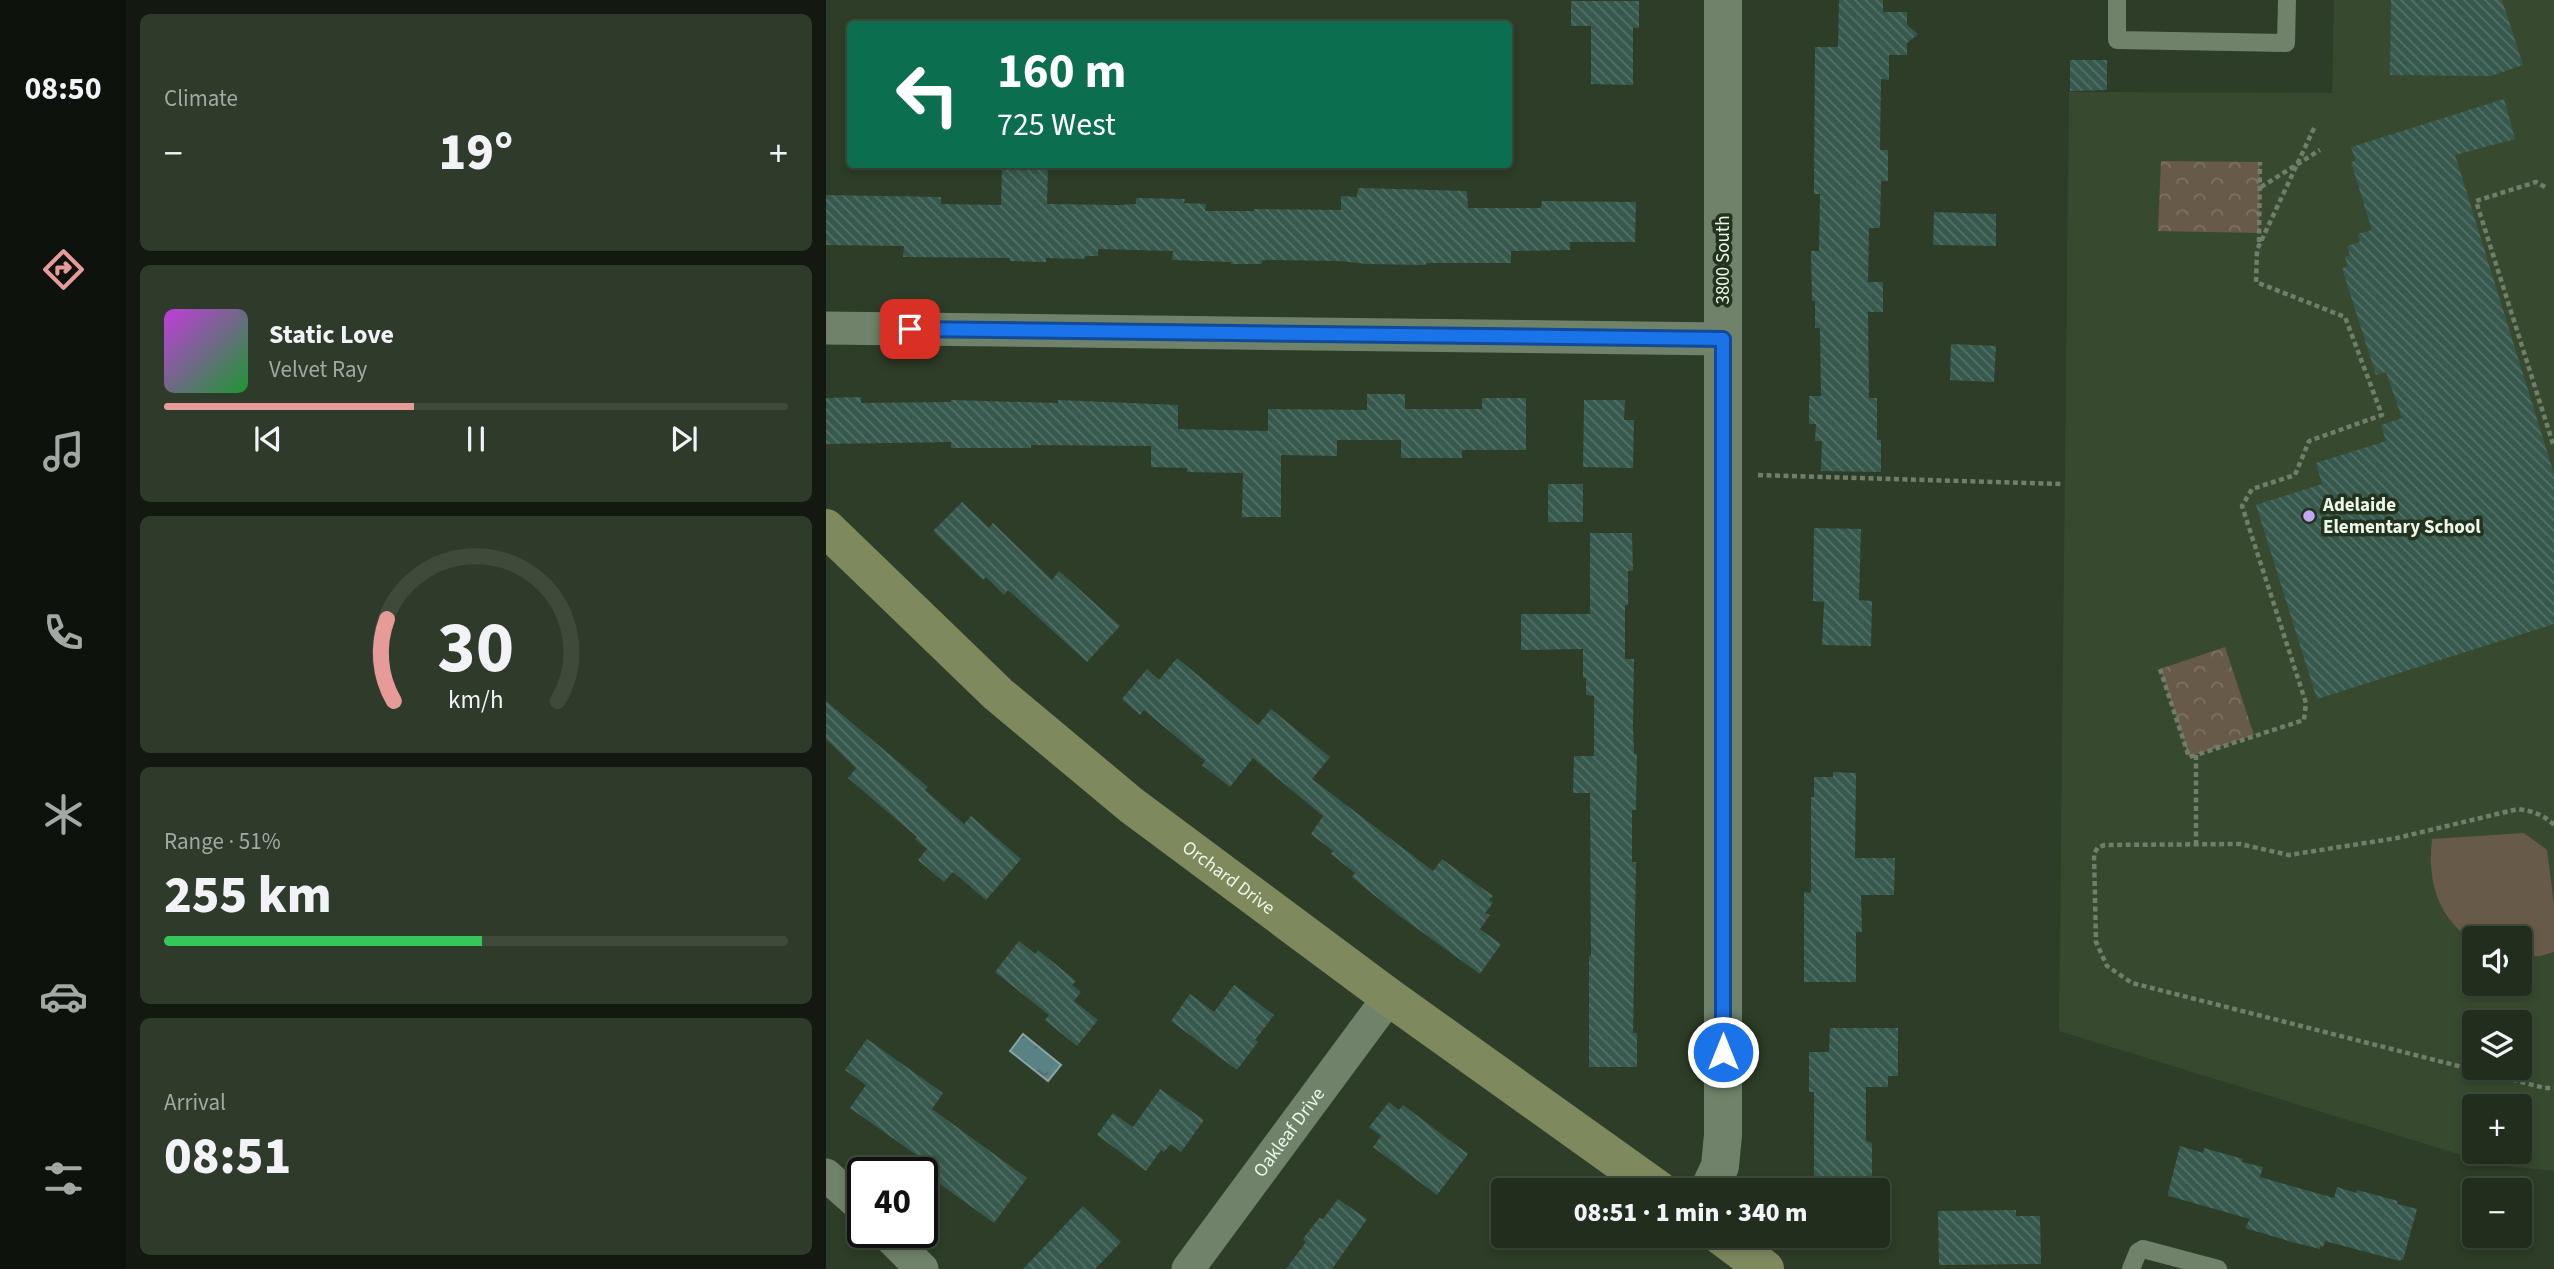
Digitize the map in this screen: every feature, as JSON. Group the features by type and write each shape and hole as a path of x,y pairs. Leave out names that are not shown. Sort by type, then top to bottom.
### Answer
{"main road":[{"name":"Orchard Drive","path":"826,528 943,642 1065,752 1188,849 1642,1178"}],"street":[{"name":"3800 South","path":"1714,1178 1720,1166 1723,1135 1723,0"},
{"path":"826,328 1723,339"},
{"name":"Oakleaf Drive","path":"1188,1269 1389,997"},
{"path":"826,1175 847,1194"},
{"path":"902,1248 922,1269"}],"lane":[{"path":"2117,0 2117,40 2286,43 2287,0"},
{"path":"2131,1269 2138,1252 2143,1249 2218,1269"}],"path":[{"path":"2259,247 2315,126"},
{"path":"2260,187 2320,150"},
{"path":"2160,669 2189,757 2304,720 2306,703 2242,506 2252,489 2295,475 2309,441 2382,415 2345,317 2256,282 2260,162"},
{"path":"2545,187 2536,182 2476,201 2554,447"},
{"path":"1758,475 2063,484"},
{"path":"2196,755 2196,845"},
{"path":"2554,825 2547,818 2530,810 2518,809 2397,838 2289,855 2240,844 2105,845 2098,847 2094,854 2096,942 2107,966 2132,983 2545,1088 2554,1088"}],"shaded area":[{"name":"Adelaide Elementary School","path":"2334,0 2554,0 2554,1171 2491,1164 2532,1164 2532,1094 2462,1094 2462,1155 2059,1031 2069,92 2332,93"}],"green space":[{"path":"2161,161 2260,162 2259,233 2158,231"},
{"path":"2225,647 2254,735 2189,757 2160,669"},
{"path":"2524,833 2547,850 2554,904 2554,952 2532,956 2532,926 2462,926 2462,932 2452,922 2438,898 2431,870 2432,839"}],"water":[{"path":"1023,1034 1061,1065 1048,1081 1010,1051"}],"building":[{"path":"1839,0 1883,0 1883,12 1907,12 1907,25 1918,34 1907,43 1907,55 1889,55 1889,80 1881,79 1880,150 1888,150 1888,181 1881,181 1880,228 1869,228 1868,282 1883,282 1883,312 1868,312 1869,398 1877,398 1877,440 1881,440 1881,472 1821,471 1822,441 1815,441 1816,424 1809,424 1809,396 1821,396 1820,328 1815,328 1811,251 1819,251 1820,194 1814,194 1815,47 1838,47"},
{"path":"2391,0 2502,0 2523,65 2491,76 2390,75"},
{"path":"1571,1 1639,1 1639,28 1633,28 1633,85 1591,84 1591,26 1571,26"},
{"path":"2070,60 2107,60 2107,90 2070,91"},
{"path":"2504,99 2515,139 2455,155 2554,474 2554,624 2317,699 2256,505 2322,484 2316,463 2386,441 2381,425 2402,418 2386,372 2376,375 2342,268 2348,267 2345,257 2350,255 2347,246 2360,242 2358,234 2372,230 2351,162 2356,161 2351,147"},
{"path":"1002,168 1048,168 1047,204 1120,205 1136,204 1136,198 1185,199 1184,203 1206,204 1205,211 1341,210 1341,196 1357,197 1358,188 1467,191 1468,208 1541,208 1542,201 1636,202 1635,242 1570,242 1570,250 1511,251 1511,263 1426,265 1262,260 1262,264 1231,264 1172,260 1173,251 1098,249 1098,256 1085,256 1084,259 1010,261 1010,258 903,257 904,246 826,245 826,195 941,197 941,204 1001,205"},
{"path":"1934,212 1996,214 1996,246 1933,245"},
{"path":"1951,344 1996,346 1994,382 1950,380"},
{"path":"1367,394 1405,394 1405,409 1482,409 1482,398 1526,398 1526,450 1462,450 1462,458 1401,458 1401,440 1337,440 1337,456 1281,455 1281,517 1242,517 1243,473 1187,472 1187,468 1151,467 1151,446 1031,445 1031,448 951,448 951,442 826,444 826,398 861,397 861,403 951,400 1058,403 1058,400 1178,405 1178,429 1268,431 1268,409 1367,410"},
{"path":"1584,400 1625,400 1624,420 1634,420 1633,468 1583,467"},
{"path":"1548,484 1583,484 1583,522 1548,522"},
{"path":"962,502 989,528 993,523 1052,580 1059,571 1120,626 1087,662 1008,590 1004,595 986,577 983,580 933,531"},
{"path":"1814,528 1861,529 1859,600 1872,601 1871,646 1822,645 1824,602 1813,601"},
{"path":"1590,533 1632,533 1633,571 1628,571 1625,659 1634,659 1633,724 1634,754 1637,754 1636,810 1632,810 1632,862 1636,862 1633,1033 1637,1033 1637,1067 1589,1067 1590,793 1573,793 1574,756 1594,756 1594,696 1586,695 1583,649 1521,650 1521,614 1590,614"},
{"path":"1177,658 1258,725 1271,709 1330,757 1312,779 1433,871 1442,859 1493,896 1489,900 1493,903 1485,913 1490,915 1480,929 1501,944 1480,974 1397,914 1352,877 1355,873 1311,834 1323,816 1253,758 1230,787 1202,765 1205,761 1144,710 1140,715 1122,699 1147,669 1159,680"},
{"path":"826,701 928,787 925,790 964,824 971,816 1021,859 986,900 953,872 944,882 918,860 927,849 915,839 917,837 848,778 856,768 826,739"},
{"path":"1833,772 1856,773 1855,858 1895,858 1894,895 1861,895 1862,932 1856,932 1856,982 1804,982 1804,892 1811,893 1811,797 1814,797 1814,777 1833,777"},
{"path":"1019,941 1035,954 1038,950 1076,981 1072,985 1081,992 1074,1001 1098,1020 1077,1046 1045,1020 1049,1015 995,972"},
{"path":"1234,985 1274,1015 1237,1070 1171,1021 1190,994 1214,1012"},
{"path":"1830,1028 1898,1028 1898,1076 1888,1076 1888,1087 1866,1087 1866,1141 1872,1143 1872,1178 1814,1178 1814,1092 1809,1092 1809,1052 1829,1052"},
{"path":"867,1039 943,1093 932,1109 1027,1178 994,1223 938,1183 938,1157 919,1157 850,1108 866,1085 845,1070"},
{"path":"1160,1089 1204,1120 1181,1152 1171,1144 1164,1152 1161,1150 1146,1171 1097,1135 1113,1113 1133,1127"},
{"path":"1389,1102 1399,1110 1403,1105 1468,1154 1437,1195 1373,1147 1381,1136 1369,1127"},
{"path":"2180,1146 2203,1153 2204,1148 2243,1159 2242,1162 2263,1167 2260,1177 2334,1198 2337,1187 2398,1201 2397,1204 2417,1209 2403,1260 2325,1241 2320,1249 2292,1242 2245,1228 2250,1219 2169,1196"},
{"path":"1338,1199 1367,1219 1332,1269 1286,1269 1306,1242 1303,1239"},
{"path":"1083,1206 1121,1242 1095,1269 1023,1269"},
{"path":"2016,1210 2016,1216 2040,1216 2041,1264 1939,1265 1938,1211"}],"place":[{"name":"Adelaide Elementary School","path":"2309,516"}],"route":[{"path":"910,329 1723,339 1723,1052"}]}
